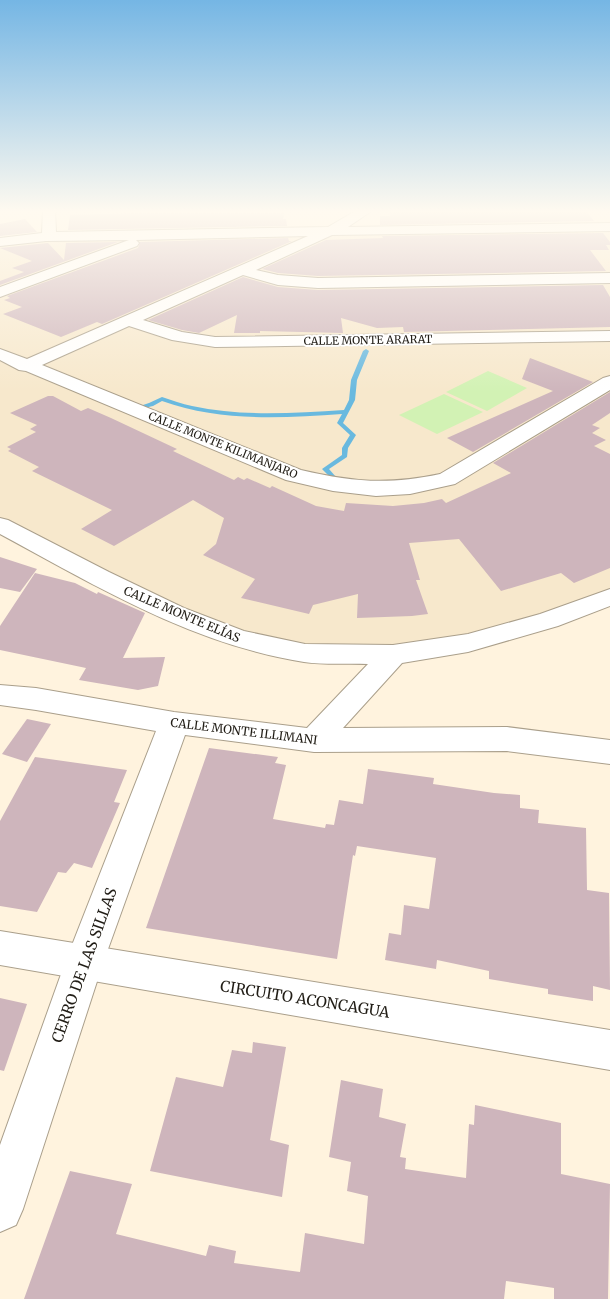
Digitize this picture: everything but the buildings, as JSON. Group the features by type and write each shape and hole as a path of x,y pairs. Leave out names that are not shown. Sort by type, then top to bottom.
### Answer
{"street":[{"path":"0,292 57,271"},
{"path":"26,366 243,271"},
{"path":"246,271 278,280 318,283 610,278"},
{"name":"CALLE MONTE ARARAT","path":"130,320 167,335 189,340 216,342 610,336"},
{"name":"CALLE MONTE KILIMANJARO","path":"0,354 294,475 333,484 376,489 410,487 447,479 610,382"},
{"name":"CALLE MONTE ELÍAS","path":"0,525 30,542 175,614 238,639 305,653 393,655 468,643 549,620 610,597"},
{"path":"0,540 30,542"},
{"path":"314,740 393,655"},
{"name":"CALLE MONTE ILLIMANI","path":"0,695 36,699 174,723 314,740 506,739 610,752"},
{"name":"CERRO DE LAS SILLAS","path":"0,1209 84,963 174,723"},
{"name":"CIRCUITO ACONCAGUA","path":"0,948 610,1050"}],"shaded area":[{"path":"0,271 610,271 610,597 393,655 238,639 0,525"}],"green space":[{"path":"488,371 527,388 487,411 446,392"},
{"path":"444,394 483,412 437,434 399,415"}],"waterway":[{"path":"333,477 325,469 345,456 345,448 353,435 340,423 352,400 354,380 366,351"},
{"path":"140,407 151,405 162,399 191,408 232,415 270,416 345,412"}]}
